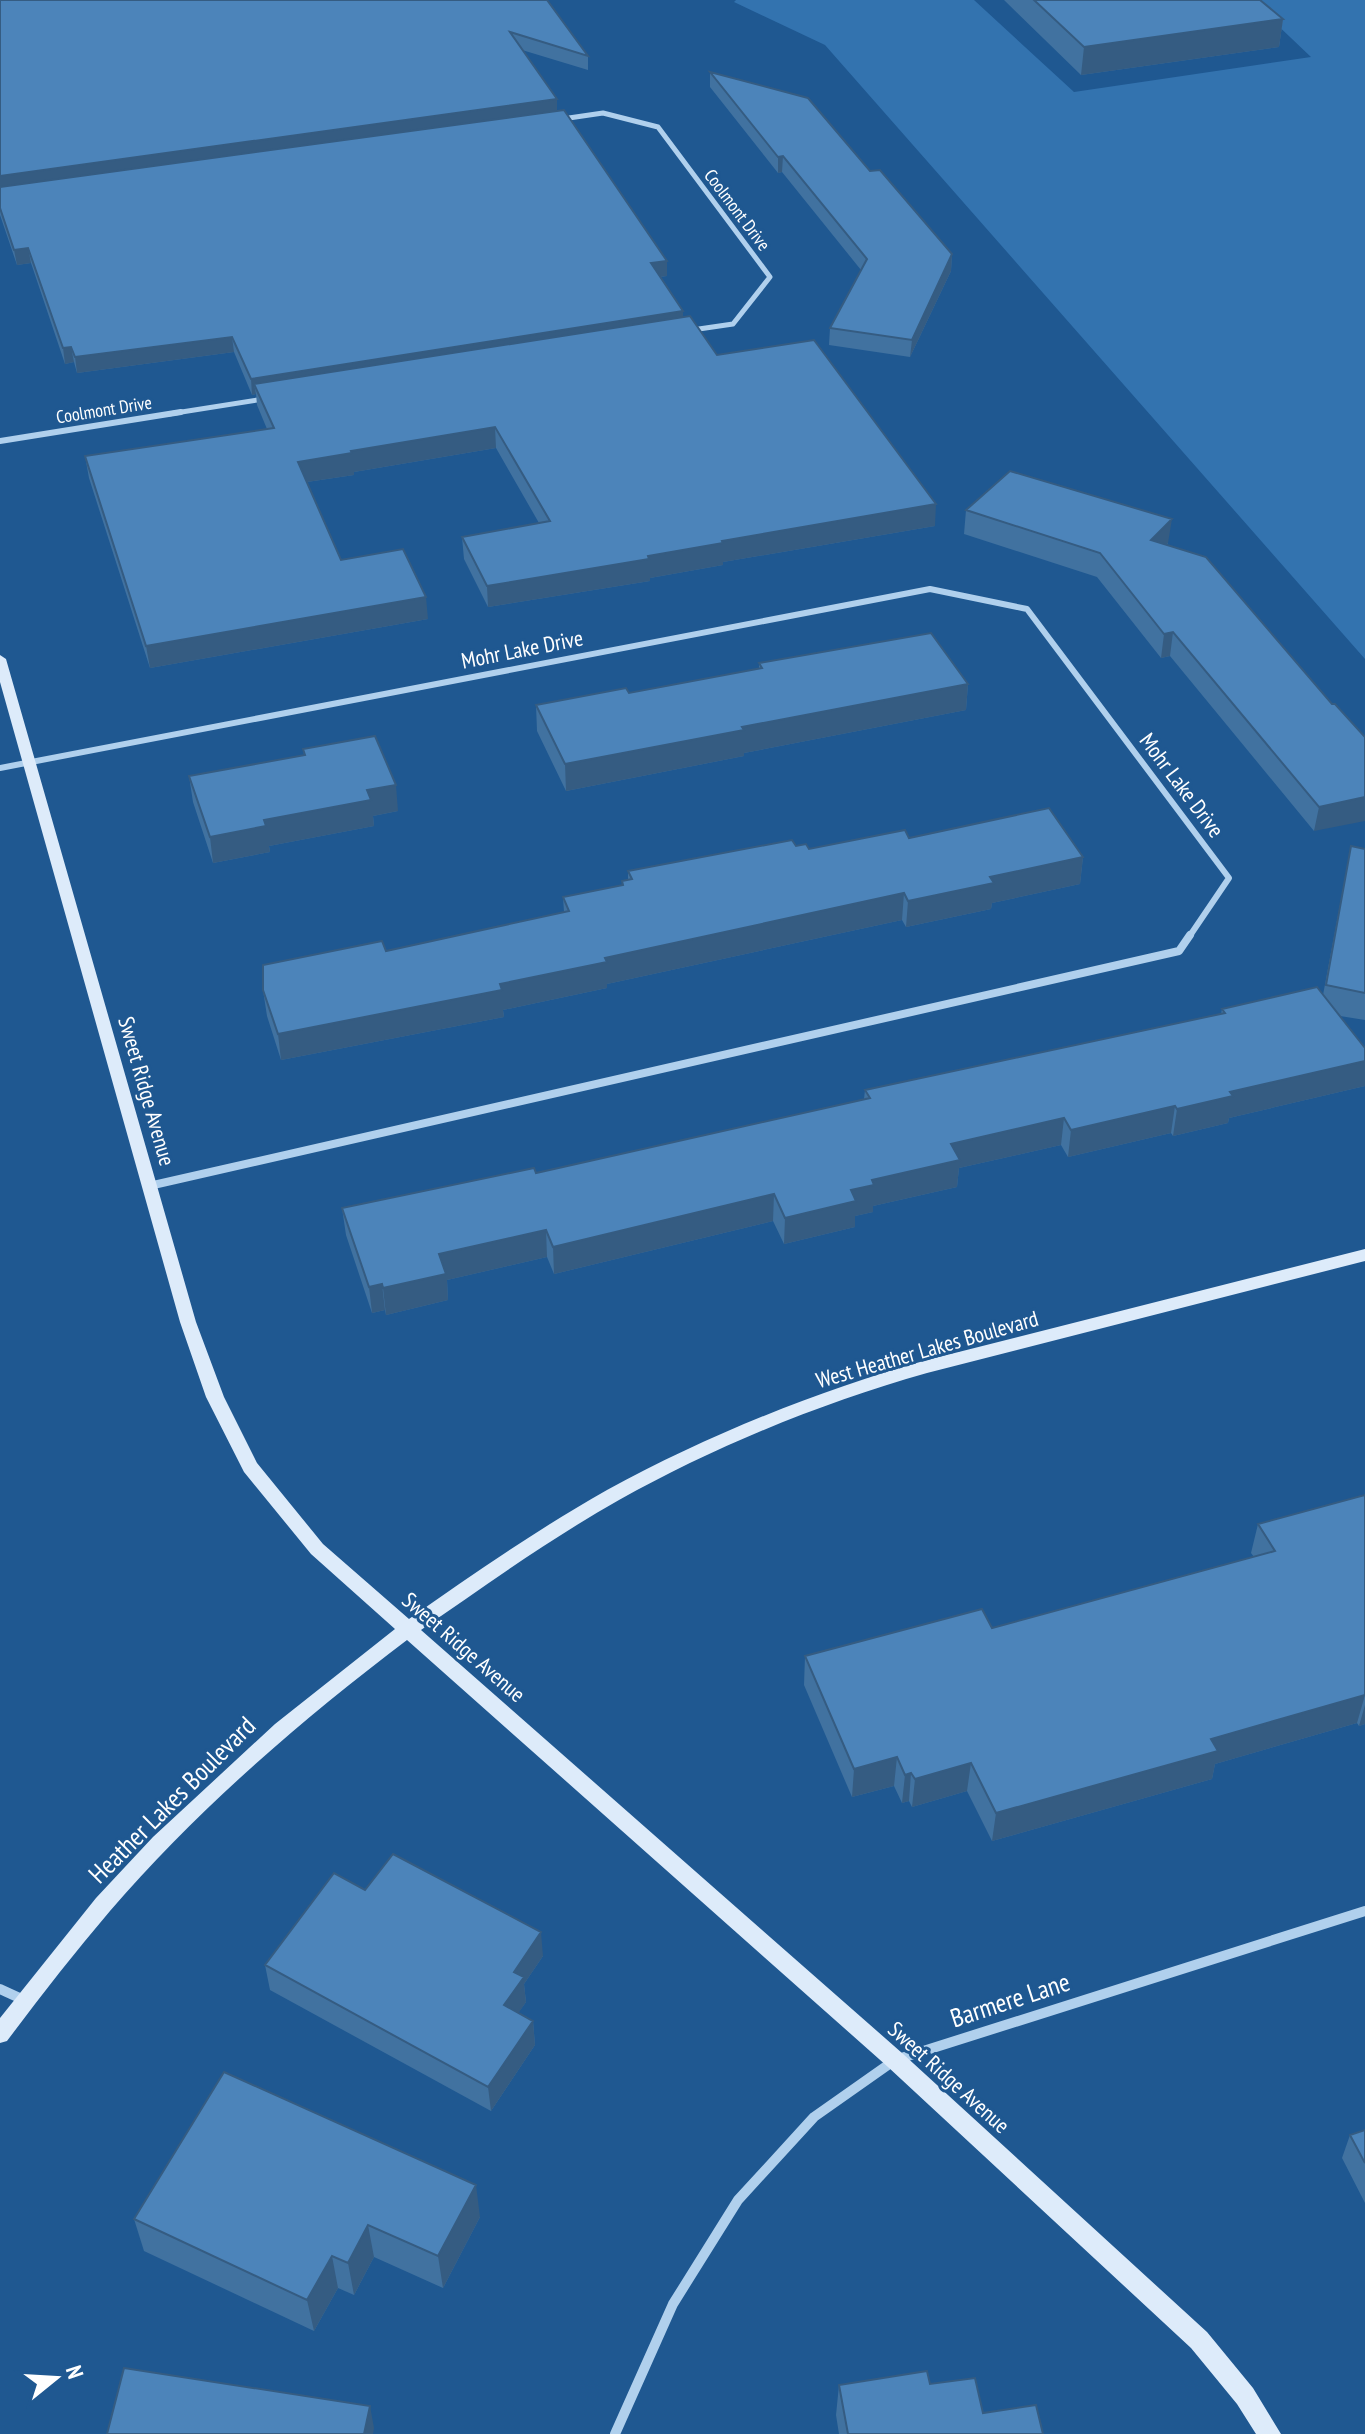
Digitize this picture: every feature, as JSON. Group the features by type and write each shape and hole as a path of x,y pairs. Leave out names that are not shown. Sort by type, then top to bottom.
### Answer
{"street":[{"name":"Coolmont Drive","path":"556,120 603,113 658,127 770,277 733,324 686,331"},
{"name":"Coolmont Drive","path":"0,441 265,399"},
{"name":"Mohr Lake Drive","path":"30,762 930,589 1027,609 1229,878 1179,951 149,1186"},
{"name":"Sweet Ridge Avenue","path":"0,659 193,1337 215,1397 250,1467 317,1549 895,2060 1199,2340 1245,2396 1269,2434"},
{"path":"0,768 30,762"},
{"name":"West Heather Lakes Boulevard","path":"406,1629 539,1539 617,1493 695,1453 776,1419 860,1387 964,1357 1365,1255"},
{"name":"Heather Lakes Boulevard","path":"0,2034 24,2000 116,1890 202,1800 308,1704 406,1629"},
{"name":"Barmere Lane","path":"615,2434 673,2304 738,2200 814,2117 895,2060 1365,1911"},
{"path":"0,1989 24,2000"}],"shaded area":[{"path":"974,0 1074,92 1311,57 1251,0 1365,0 1365,659 825,45 734,2"}],"building":[{"path":"0,0 547,0 588,56 510,32 557,99 0,176"},
{"path":"1034,0 1260,0 1283,19 1084,47"},
{"path":"710,72 808,98 870,171 880,170 952,254 912,340 830,328 867,259 783,156 778,157"},
{"path":"564,110 667,261 651,263 683,311 251,379 232,337 75,357 71,347 63,348 28,248 14,250 0,208 0,187"},
{"path":"690,316 717,355 814,340 936,504 722,541 648,556 649,559 487,586 462,537 550,521 495,427 351,451 298,462 341,560 403,549 426,597 146,646 85,456 274,428 254,384"},
{"path":"1010,471 1172,519 1151,540 1206,557 1332,704 1365,737 1365,797 1319,807 1173,632 1164,634 1100,553 966,510"},
{"path":"931,633 968,684 565,764 536,705 626,688 629,693 762,668 759,663"},
{"path":"375,736 396,785 367,790 371,800 264,820 266,826 210,837 189,776 305,755 303,749"},
{"path":"1049,808 1083,857 990,877 994,883 908,901 904,893 605,958 607,962 500,984 502,990 278,1034 263,990 263,965 382,941 386,951 569,911 563,897 623,885 622,881 632,879 628,871 792,840 796,846 806,844 809,849 905,830 909,838"},
{"path":"1351,846 1365,849 1365,993 1326,985"},
{"path":"1317,987 1365,1048 1365,1061 1230,1092 1233,1096 1177,1109 1175,1106 1071,1130 1064,1118 951,1144 960,1160 872,1180 874,1185 851,1190 856,1201 785,1218 774,1194 553,1247 546,1230 439,1254 446,1274 383,1288 382,1284 369,1287 342,1208 534,1168 536,1173 870,1098 865,1090 1225,1013 1222,1009"},
{"path":"1365,1495 1365,1695 1211,1739 1218,1751 996,1813 971,1763 915,1779 911,1773 905,1775 897,1757 854,1769 805,1656 982,1609 992,1628 1275,1551 1258,1524"},
{"path":"393,1854 541,1932 514,1972 524,1977 504,2005 533,2021 488,2087 265,1965 334,1873 365,1890"},
{"path":"224,2072 476,2185 438,2256 368,2225 348,2263 332,2256 307,2300 134,2219"},
{"path":"1365,2130 1365,2163 1350,2135"},
{"path":"124,2368 370,2406 364,2434 107,2434"},
{"path":"927,2371 930,2384 975,2378 983,2413 1036,2405 1043,2434 848,2434 839,2385"}]}
